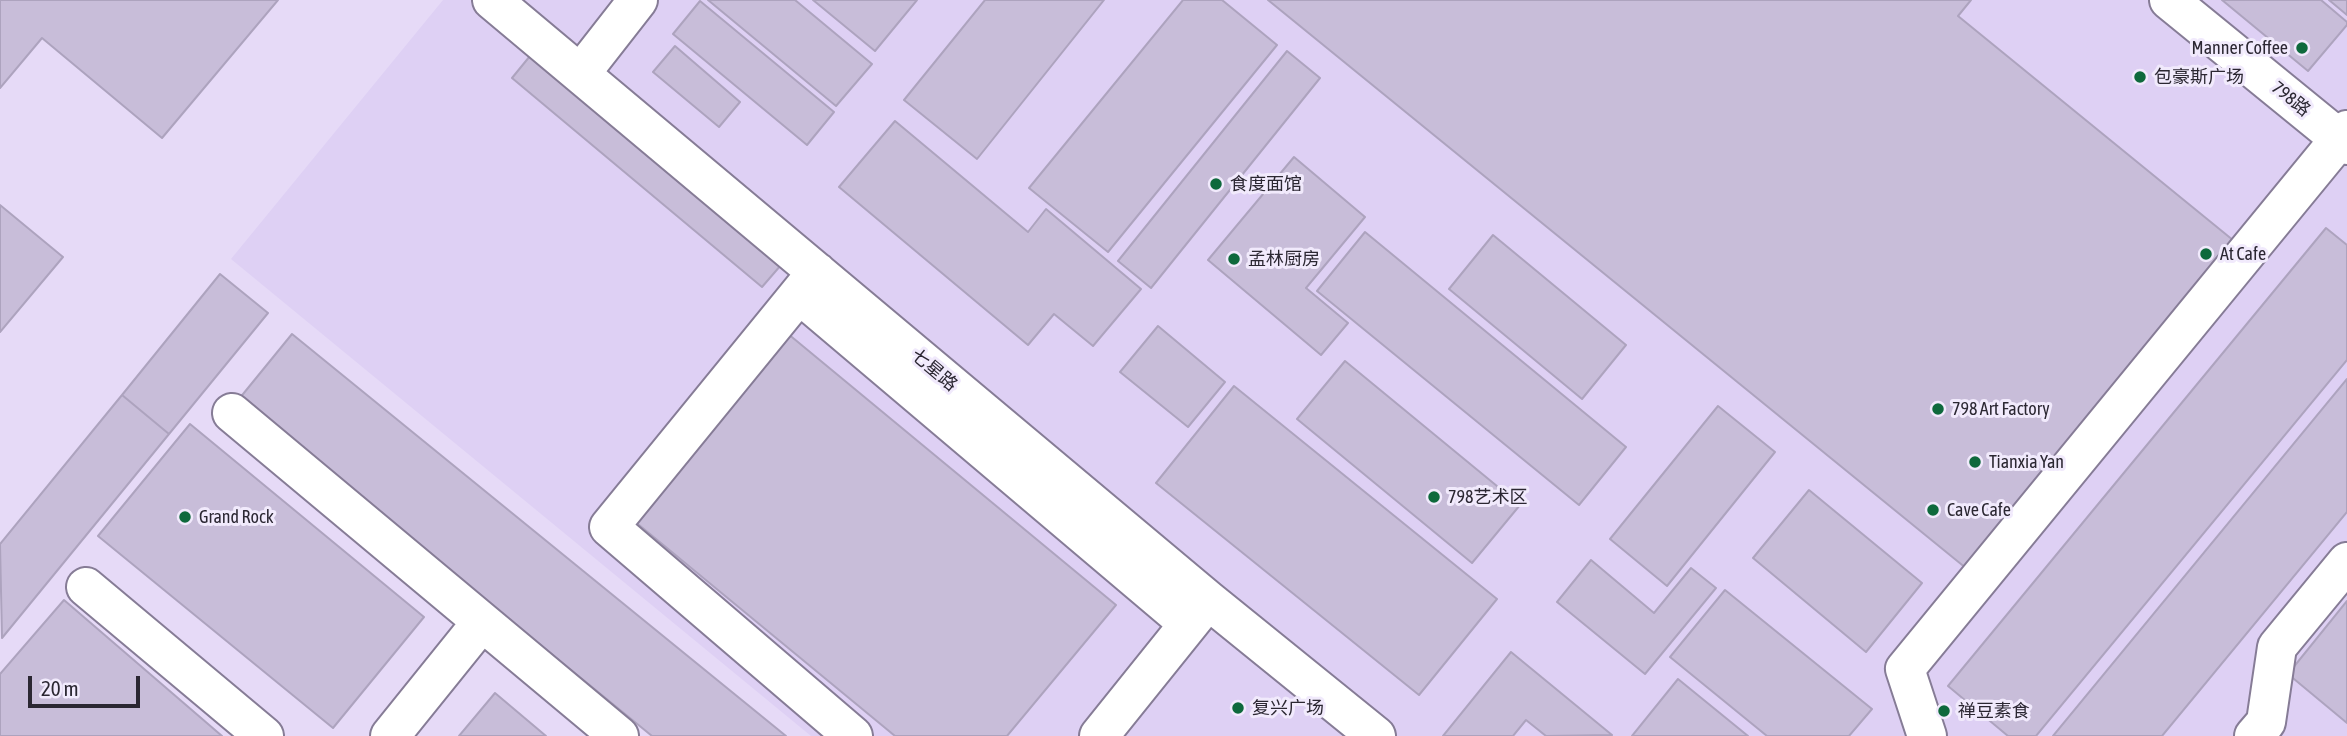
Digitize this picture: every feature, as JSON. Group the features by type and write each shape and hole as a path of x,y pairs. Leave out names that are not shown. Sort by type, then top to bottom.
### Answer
{"street":[{"path":"580,73 638,0"},
{"name":"798路","path":"2169,0 2344,138"},
{"name":"七星路","path":"493,1 580,73 808,283 1199,612 1376,736"},
{"path":"1927,736 1905,669 2344,138"},
{"path":"808,283 609,527 853,736"},
{"path":"232,413 618,736"},
{"path":"2254,736 2266,722 2277,647 2347,562"},
{"path":"86,587 264,736"},
{"path":"1099,736 1199,612"},
{"path":"390,736 481,623"}],"shaded area":[{"name":"798艺术区","path":"443,0 2347,0 2347,736 811,736 231,259"}],"building":[{"path":"0,0 278,0 162,138 42,38 0,88"},
{"path":"708,0 795,0 872,64 836,106"},
{"path":"813,0 917,0 875,51"},
{"path":"985,0 1104,0 977,159 904,100"},
{"path":"1183,0 1222,0 1277,45 1108,252 1029,188"},
{"name":"798 Art Factory","path":"1268,0 1971,0 1958,16 2239,245 1972,573"},
{"path":"2222,0 2321,0 2347,22 2347,25 2308,71"},
{"path":"2329,0 2347,0 2347,15"},
{"path":"700,1 834,112 807,145 673,34"},
{"path":"675,46 740,102 719,127 653,72"},
{"path":"1287,51 1320,78 1151,288 1118,261"},
{"path":"530,56 781,265 762,287 512,78"},
{"path":"895,121 1028,232 1046,209 1141,289 1093,346 1054,314 1028,345 839,187"},
{"path":"1294,157 1365,217 1306,288 1348,323 1321,355 1208,260"},
{"path":"0,205 63,257 0,332"},
{"path":"2326,228 2347,245 2347,360 2036,736 2008,736 1948,686"},
{"path":"1365,232 1626,447 1579,505 1317,291"},
{"path":"1493,235 1626,345 1582,399 1449,289"},
{"path":"220,274 268,313 169,434 122,395"},
{"path":"1158,326 1225,382 1188,427 1120,372"},
{"path":"787,333 1116,605 1007,736 895,736 633,520"},
{"path":"292,334 786,736 652,736 239,399"},
{"path":"1345,361 1520,505 1472,563 1297,419"},
{"path":"2347,379 2347,512 2162,736 2053,736"},
{"path":"1234,386 1497,599 1419,695 1156,483"},
{"path":"122,395 169,434 2,638 0,544"},
{"path":"1718,406 1775,452 1667,586 1610,539"},
{"path":"190,424 424,617 333,728 98,536"},
{"path":"1809,490 1922,583 1866,652 1753,558"},
{"path":"1591,560 1654,613 1691,568 1716,588 1645,674 1557,602"},
{"path":"1725,590 1872,709 1849,736 1767,736 1670,657"},
{"path":"64,600 222,736 0,736 0,674"},
{"path":"2347,601 2347,723 2288,674"},
{"path":"1511,652 1612,735 1546,736 1526,720 1513,736 1443,736"},
{"path":"1678,679 1748,736 1632,736"},
{"path":"495,693 546,736 459,736"}],"place":[{"name":"Manner Coffee","path":"2302,48"},
{"name":"包豪斯广场","path":"2140,77"},
{"name":"食度面馆","path":"1216,184"},
{"name":"At Cafe","path":"2206,254"},
{"name":"孟林厨房","path":"1234,259"},
{"name":"798 Art Factory","path":"1938,409"},
{"name":"Tianxia Yan","path":"1975,462"},
{"name":"798艺术区","path":"1434,497"},
{"name":"Cave Cafe","path":"1933,510"},
{"name":"Grand Rock","path":"185,517"},
{"name":"复兴广场","path":"1238,708"},
{"name":"禅豆素食","path":"1944,711"}]}
